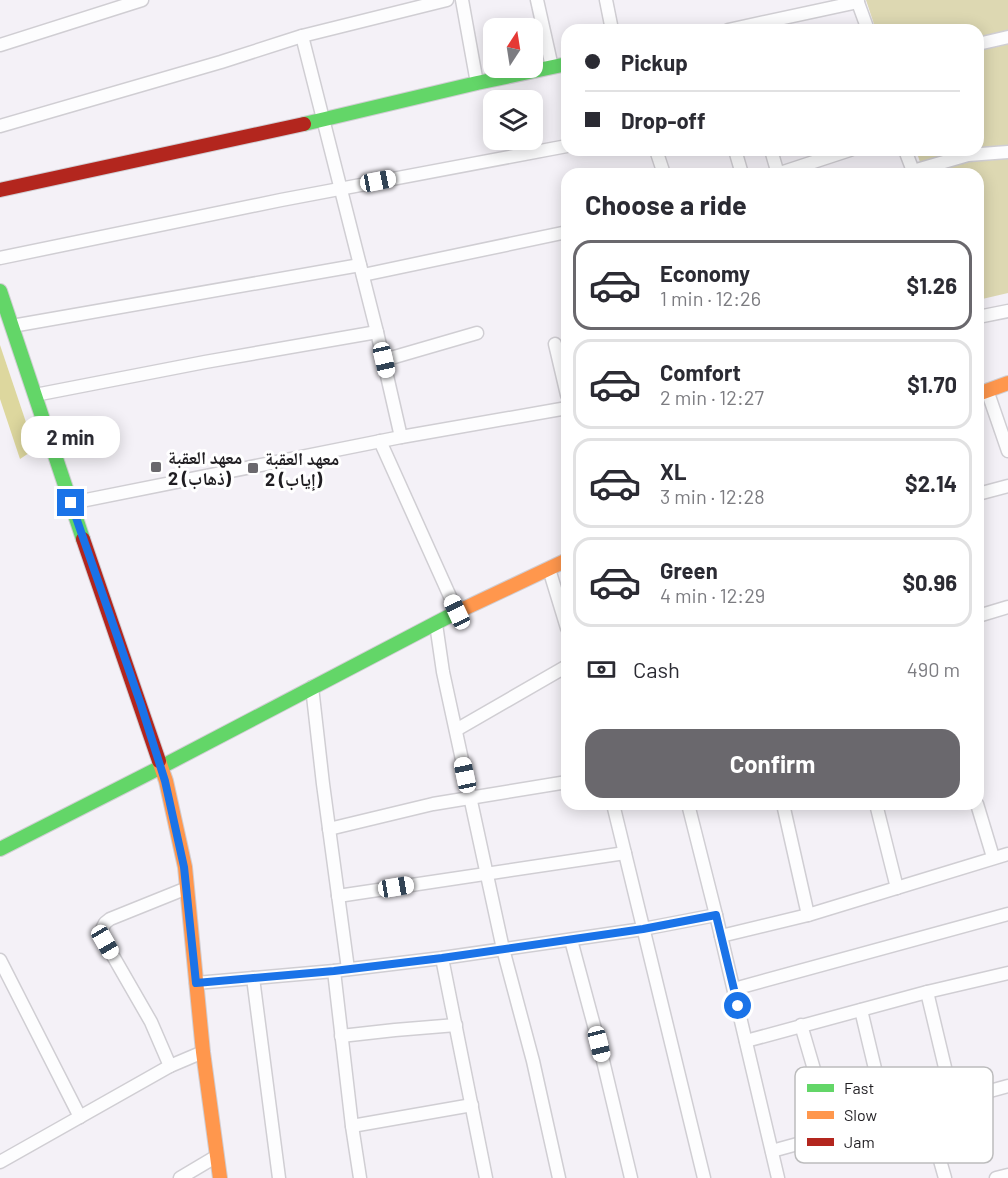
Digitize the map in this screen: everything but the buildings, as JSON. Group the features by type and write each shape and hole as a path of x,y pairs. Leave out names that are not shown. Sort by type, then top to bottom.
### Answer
{"street":[{"path":"0,45 142,0"},
{"path":"0,126 302,36 447,0"},
{"path":"462,0 477,83"},
{"path":"537,0 552,67"},
{"path":"606,0 611,24"},
{"path":"759,24 858,1 866,24"},
{"path":"302,36 362,270 401,437"},
{"path":"984,43 1008,37"},
{"path":"0,190 323,120 561,65"},
{"path":"0,258 341,188 561,147"},
{"path":"984,154 1008,152"},
{"path":"796,168 832,156"},
{"path":"929,168 965,156"},
{"path":"12,326 362,270 561,233"},
{"path":"0,291 161,767 184,867 203,1052 220,1178"},
{"path":"984,317 1008,311"},
{"path":"35,395 377,332"},
{"path":"384,360 477,333"},
{"path":"555,344 561,370"},
{"path":"984,392 1008,383"},
{"path":"984,394 1008,451"},
{"path":"71,503 380,441 561,409"},
{"path":"380,441 457,612"},
{"path":"984,492 1008,486"},
{"path":"0,849 457,612 561,563"},
{"path":"549,569 561,608"},
{"path":"984,614 1008,606"},
{"path":"436,624 443,672 486,873 503,949 533,1061 559,1178"},
{"path":"456,730 561,669"},
{"path":"312,687 348,969"},
{"path":"329,829 433,804 561,783"},
{"path":"614,810 704,1178"},
{"path":"690,810 778,1178"},
{"path":"784,810 808,915"},
{"path":"878,810 897,888"},
{"path":"979,810 993,857"},
{"path":"338,896 625,853"},
{"path":"721,936 808,915 1008,854"},
{"path":"170,1066 151,1022 101,931 110,919 187,888"},
{"path":"734,989 1008,914"},
{"path":"196,983 334,971 442,958 643,929 716,915"},
{"path":"571,940 631,1178"},
{"path":"442,958 486,1178"},
{"path":"0,960 80,1118"},
{"path":"334,971 360,1178"},
{"path":"746,1041 927,992 1008,973"},
{"path":"253,978 279,1178"},
{"path":"927,992 945,1067"},
{"path":"861,1010 875,1067"},
{"path":"341,1036 456,1025"},
{"path":"801,1025 813,1067"},
{"path":"0,1162 170,1066 203,1052"},
{"path":"993,1090 1008,1086"},
{"path":"352,1126 472,1105"},
{"path":"772,1151 795,1145"},
{"path":"180,1178 218,1156"},
{"path":"941,1163 945,1178"},
{"path":"996,1178 1008,1175"}],"shaded area":[{"path":"866,0 1008,0 1008,293 984,299 984,168 922,168 918,156 984,156 984,24 874,24"},
{"path":"0,345 35,449 20,459 0,399"}],"traffic: fast":[{"path":"304,124 561,65"},
{"path":"0,291 83,539"},
{"path":"0,849 457,612"}],"traffic: slow":[{"path":"984,392 1008,383"},
{"path":"457,612 561,563"},
{"path":"159,761 166,781 185,867 203,1052 220,1178"}],"traffic: jam":[{"path":"0,190 304,124"},
{"path":"83,539 159,761"}],"place":[{"name":"معهد العقبة 2 (ذهاب)","path":"156,467"},
{"name":"معهد العقبة 2 (إياب)","path":"253,468"}],"route":[{"path":"71,503 165,781 184,867 196,983 334,971 442,958 643,929 716,915 738,1006"}]}
